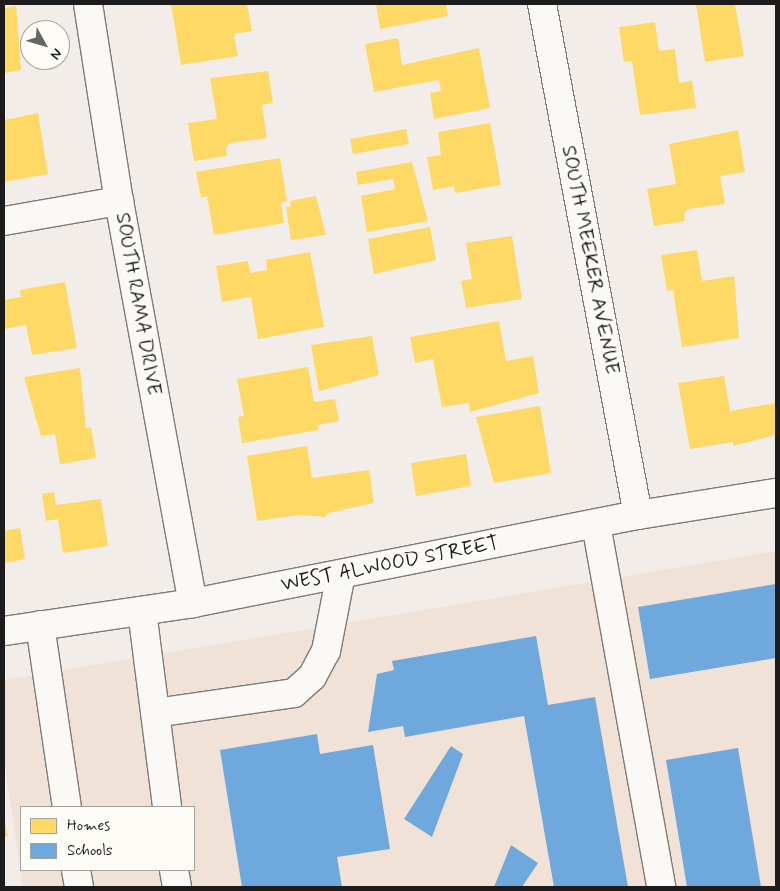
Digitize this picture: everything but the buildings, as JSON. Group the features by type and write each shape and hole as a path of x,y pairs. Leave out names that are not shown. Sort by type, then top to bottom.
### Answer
{"street":[{"name":"SOUTH RAMA DRIVE","path":"88,4 119,202 193,603"},
{"name":"SOUTH MEEKER AVENUE","path":"542,4 638,515"},
{"path":"4,221 119,202"},
{"name":"WEST ALWOOD STREET","path":"4,631 193,603 638,515 776,493"},
{"path":"596,524 661,887"},
{"path":"155,713 294,693 312,677 326,651 342,574"},
{"path":"142,611 166,806"},
{"path":"40,626 67,806"},
{"path":"76,871 79,887"},
{"path":"174,871 176,887"}],"shaded area":[{"path":"776,551 776,887 23,887 21,871 195,871 195,806 20,806 20,867 4,761 4,680"}]}
